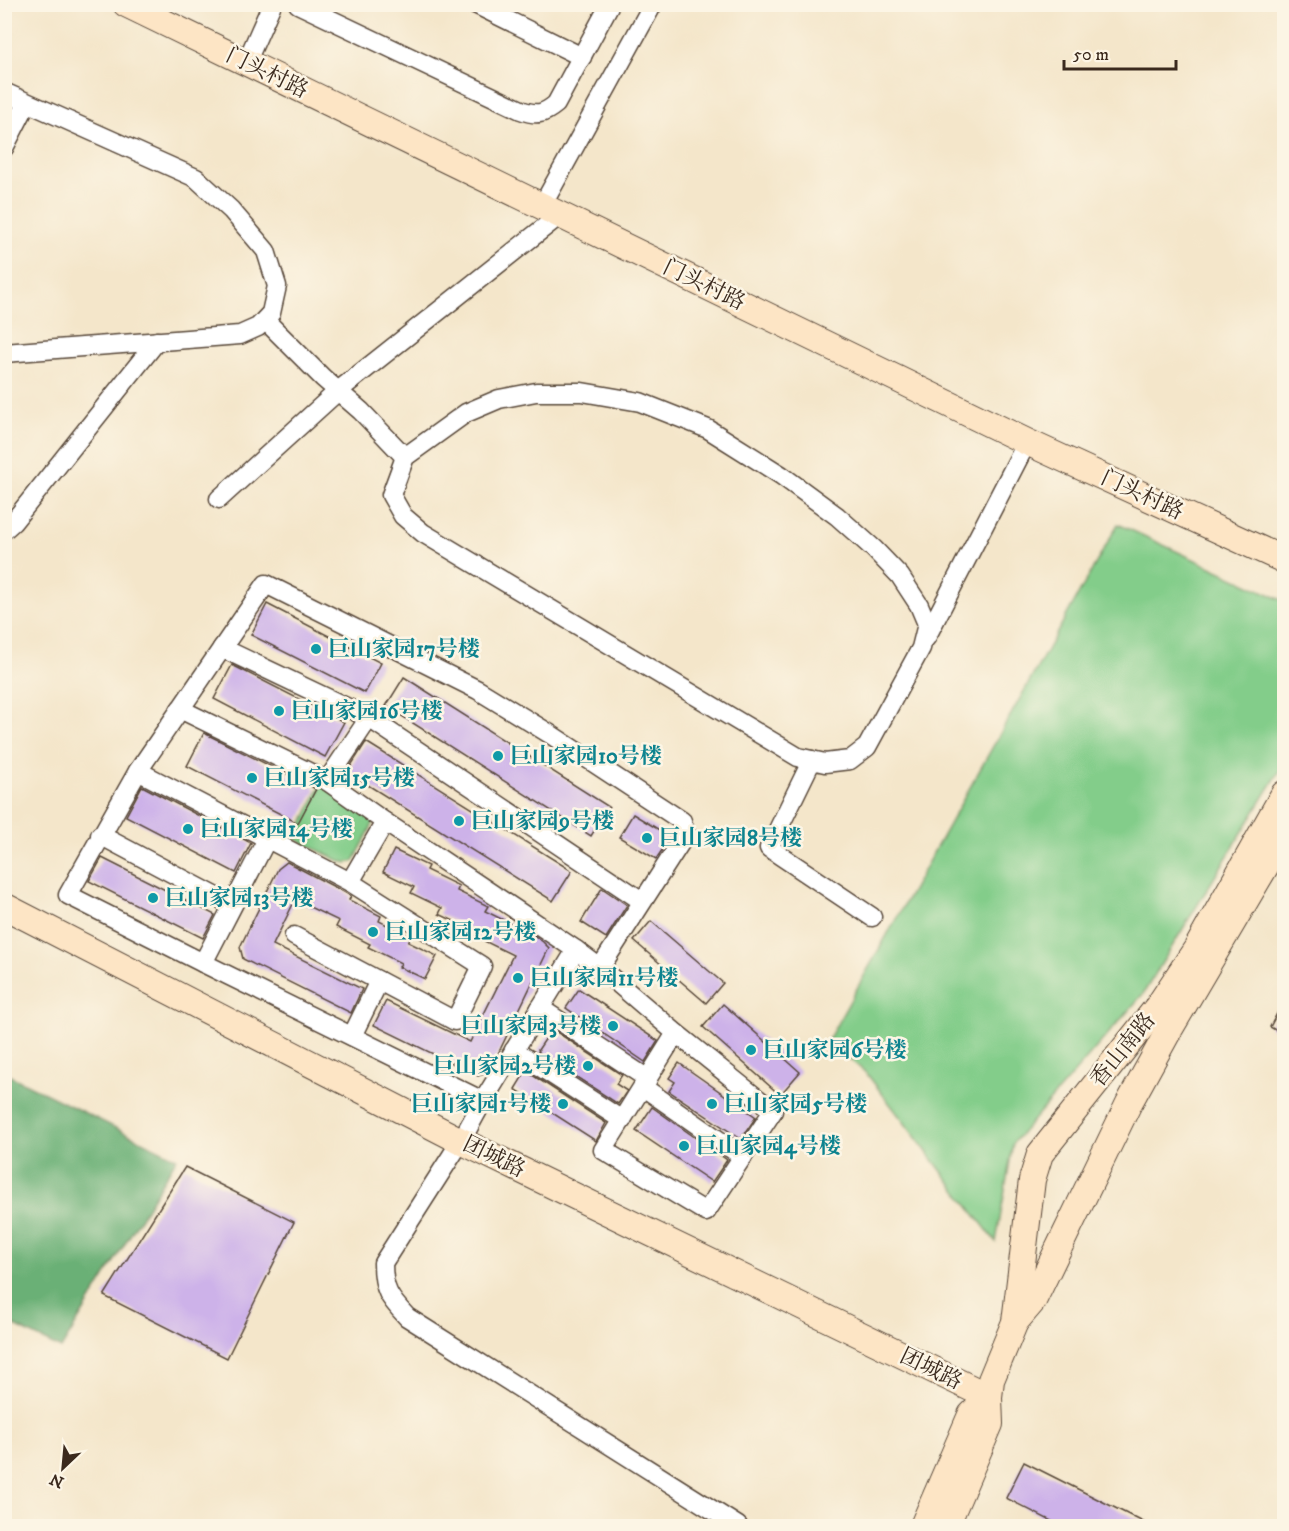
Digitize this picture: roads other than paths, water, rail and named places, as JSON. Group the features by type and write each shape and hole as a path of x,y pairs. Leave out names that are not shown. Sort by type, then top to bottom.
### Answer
{"street":[{"name":"门头村路","path":"126,4 1028,442 1284,560"},
{"path":"246,63 272,4"},
{"path":"298,4 530,113 545,113 556,104 610,4"},
{"path":"475,4 582,57"},
{"path":"219,499 338,391 551,211 653,4"},
{"path":"4,92 196,178 231,210 266,251 277,286 271,314 258,327 240,335 4,353"},
{"path":"4,148 27,103"},
{"path":"265,320 323,378 361,411 405,457"},
{"path":"4,530 13,522 157,341"},
{"path":"921,648 927,624 919,605 900,576 837,516 781,475 708,429 640,402 582,392 536,392 499,399 466,413 405,457 391,495 404,516 423,533 798,757 825,763 850,760 867,747 921,648 1028,442"},
{"path":"483,1101 68,895 138,771 266,584 478,690 550,734 682,821 686,834 600,968"},
{"path":"222,648 369,718 642,901"},
{"path":"180,709 327,781 576,950 773,1111 706,1212 603,1150 676,1033"},
{"path":"327,781 369,718"},
{"path":"812,760 769,848 872,917"},
{"path":"138,771 350,882 482,966 455,1021 294,936"},
{"name":"香山南路","path":"950,1525 990,1424 991,1380 1015,1322 1032,1180 1040,1154 1159,1005 1197,948 1284,794"},
{"path":"350,882 385,822"},
{"path":"100,835 232,905"},
{"name":"香山南路","path":"1015,1322 1033,1300 1129,1103 1168,1032 1284,835"},
{"path":"203,963 267,839"},
{"name":"团城路","path":"4,906 461,1141 989,1397"},
{"path":"576,950 461,1141 383,1263 383,1280 391,1299 406,1317 738,1527"},
{"path":"352,1036 379,981"},
{"path":"540,1008 743,1157"},
{"path":"514,1050 622,1120"},
{"name":"香山南路","path":"923,1527 971,1415 989,1397"}],"place":[{"name":"巨山家园17号楼","path":"316,649"},
{"name":"巨山家园16号楼","path":"279,711"},
{"name":"巨山家园10号楼","path":"498,756"},
{"name":"巨山家园15号楼","path":"252,778"},
{"name":"巨山家园9号楼","path":"459,821"},
{"name":"巨山家园14号楼","path":"188,829"},
{"name":"巨山家园8号楼","path":"647,838"},
{"name":"巨山家园13号楼","path":"153,898"},
{"name":"巨山家园12号楼","path":"373,932"},
{"name":"巨山家园11号楼","path":"518,978"},
{"name":"巨山家园3号楼","path":"613,1026"},
{"name":"巨山家园6号楼","path":"751,1050"},
{"name":"巨山家园2号楼","path":"588,1066"},
{"name":"巨山家园1号楼","path":"563,1104"},
{"name":"巨山家园5号楼","path":"712,1104"},
{"name":"巨山家园4号楼","path":"684,1146"}]}
